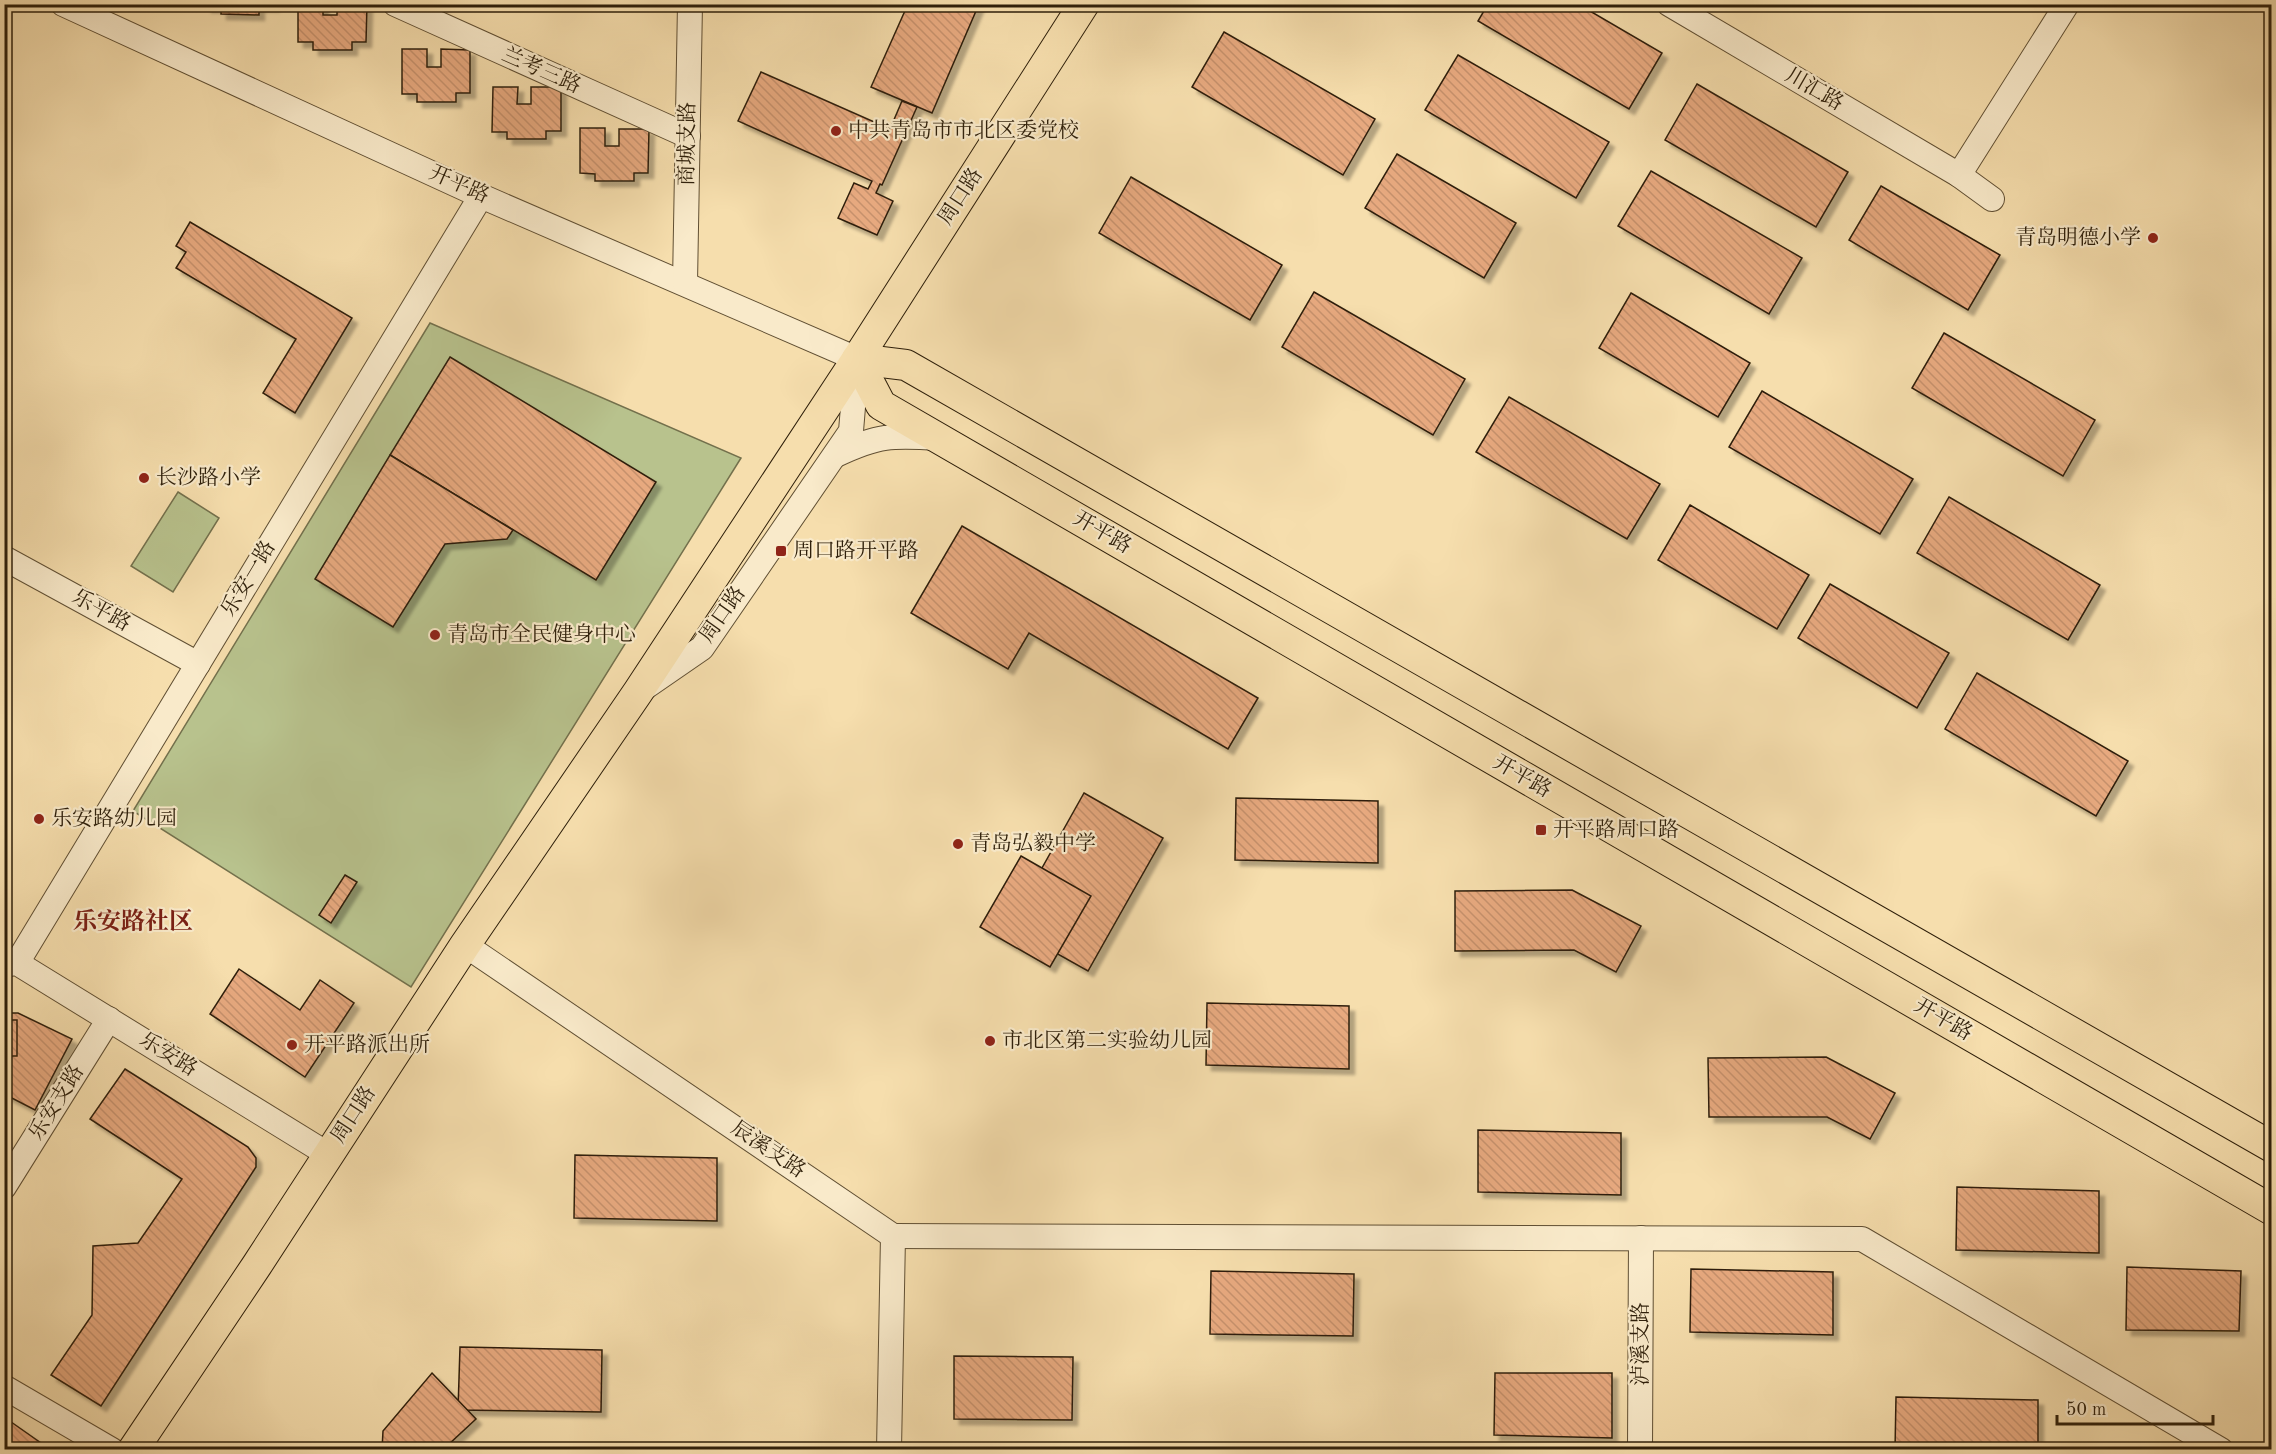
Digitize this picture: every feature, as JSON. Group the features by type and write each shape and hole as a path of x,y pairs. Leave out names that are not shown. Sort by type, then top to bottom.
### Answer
{"main road":[{"name":"周口路","path":"133,1449 258,1265 465,945 638,692 857,359 1084,4"},
{"name":"开平路","path":"857,359 880,405 2271,1210"},
{"name":"开平路","path":"857,359 906,365 2271,1147"}],"street":[{"name":"开平路","path":"63,4 481,196 857,359"},
{"name":"兰考三路","path":"395,4 424,11 688,136"},
{"name":"商城支路","path":"685,283 690,4"},
{"name":"川汇路","path":"1669,4 1959,175 1992,199"},
{"path":"1959,175 2067,4"},
{"name":"乐安一路","path":"11,964 198,664 481,196"},
{"name":"周口路","path":"638,692 702,648 851,431 857,359"},
{"path":"834,456 865,441 893,436 938,438"},
{"name":"乐平路","path":"4,558 198,664"},
{"name":"辰溪支路","path":"465,945 893,1236"},
{"name":"乐安路","path":"11,964 109,1019 329,1155"},
{"name":"乐安支路","path":"4,1187 109,1019"},
{"path":"889,1449 893,1236 1862,1239 2221,1449"},
{"name":"泸溪支路","path":"1640,1449 1641,1238"},
{"path":"4,1387 112,1449"}],"green space":[{"name":"青岛市全民健身中心","path":"430,323 741,458 411,987 133,811"},
{"path":"178,492 219,518 173,592 131,566"}],"building":[{"path":"206,4 274,4 274,6 259,6 259,15 221,14 221,7 206,7"},
{"path":"298,4 323,4 323,15 337,15 337,4 367,4 366,42 352,42 352,50 313,50 313,42 298,42"},
{"path":"908,4 979,4 932,113 871,87"},
{"path":"1488,4 1578,4 1662,53 1629,109 1478,21"},
{"path":"1224,32 1375,119 1343,175 1192,87"},
{"path":"402,49 427,49 427,67 441,67 441,49 470,50 470,93 456,93 456,102 417,102 417,94 402,94"},
{"path":"1458,55 1609,142 1576,198 1425,110"},
{"path":"761,72 890,129 902,101 917,107 882,185 880,184 876,193 893,201 877,235 838,218 854,183 868,189 872,181 738,121"},
{"path":"1697,84 1848,172 1816,227 1665,140"},
{"path":"493,87 518,87 517,104 531,104 531,87 561,87 561,131 546,131 546,139 507,139 507,132 492,132"},
{"path":"580,128 605,128 605,146 619,146 619,129 649,129 648,173 634,173 634,181 595,181 595,174 580,173"},
{"path":"1397,154 1516,223 1484,278 1365,208"},
{"path":"1651,171 1802,258 1769,314 1618,226"},
{"path":"1131,177 1282,265 1250,320 1099,233"},
{"path":"1881,186 2000,255 1968,310 1849,240"},
{"path":"190,222 352,318 295,413 263,393 296,339 176,268 186,252 176,246"},
{"path":"1314,292 1465,379 1433,435 1282,347"},
{"path":"1631,293 1750,363 1718,417 1599,348"},
{"path":"1944,333 2095,420 2063,476 1912,388"},
{"path":"450,357 656,482 596,580 390,455"},
{"path":"1762,391 1913,479 1880,534 1729,447"},
{"path":"1509,397 1660,484 1627,539 1476,452"},
{"path":"390,455 513,530 507,539 445,544 393,627 315,579"},
{"path":"1949,497 2100,585 2068,640 1917,553"},
{"path":"1690,505 1809,575 1777,629 1658,560"},
{"path":"962,526 1258,698 1228,749 1029,633 1008,669 911,613"},
{"path":"1830,584 1949,653 1917,708 1798,638"},
{"path":"1977,673 2128,761 2096,816 1945,729"},
{"path":"1084,793 1163,838 1088,971 997,920 1012,893 1024,900"},
{"path":"1236,798 1378,801 1378,863 1235,860"},
{"path":"1021,856 1091,896 1050,967 980,927"},
{"path":"345,875 357,882 331,923 319,915"},
{"path":"1572,890 1641,926 1616,972 1574,950 1455,951 1455,891"},
{"name":"开平路派出所","path":"239,969 300,1010 320,980 354,1003 305,1077 210,1014"},
{"path":"1207,1003 1349,1006 1349,1069 1206,1065"},
{"path":"4,1013 18,1013 72,1039 35,1110 4,1094 4,1089 11,1078 4,1078"},
{"path":"4,1020 17,1020 17,1056 4,1056"},
{"path":"1826,1057 1895,1093 1870,1139 1827,1117 1709,1117 1708,1058"},
{"path":"125,1069 248,1147 256,1158 256,1167 101,1406 51,1375 92,1315 93,1246 138,1243 182,1179 90,1119"},
{"path":"1478,1130 1621,1133 1621,1195 1478,1192"},
{"path":"575,1155 717,1158 717,1221 574,1218"},
{"path":"1957,1187 2099,1191 2099,1253 1956,1250"},
{"path":"2127,1267 2241,1271 2239,1331 2126,1330"},
{"path":"1691,1269 1833,1272 1833,1335 1690,1332"},
{"path":"1211,1271 1354,1274 1353,1336 1210,1334"},
{"path":"460,1347 602,1350 601,1412 458,1410"},
{"path":"2269,1352 2272,1353 2272,1415 2268,1415"},
{"path":"954,1356 1073,1357 1072,1420 954,1419"},
{"path":"432,1373 476,1419 447,1446 446,1450 382,1450 383,1431"},
{"path":"1495,1373 1612,1373 1612,1438 1494,1435"},
{"path":"1896,1397 2038,1400 2038,1450 1895,1450"},
{"path":"4,1417 51,1450 4,1450"}],"place":[{"name":"中共青岛市市北区委党校","path":"836,131"},
{"name":"青岛明德小学","path":"2153,238"},
{"name":"长沙路小学","path":"144,478"},
{"name":"周口路开平路","path":"781,551"},
{"name":"青岛市全民健身中心","path":"435,635"},
{"name":"乐安路幼儿园","path":"39,819"},
{"name":"开平路周口路","path":"1541,830"},
{"name":"青岛弘毅中学","path":"958,844"},
{"name":"市北区第二实验幼儿园","path":"990,1041"},
{"name":"开平路派出所","path":"292,1045"}],"district":[{"name":"乐安路社区","path":"133,923"}]}
